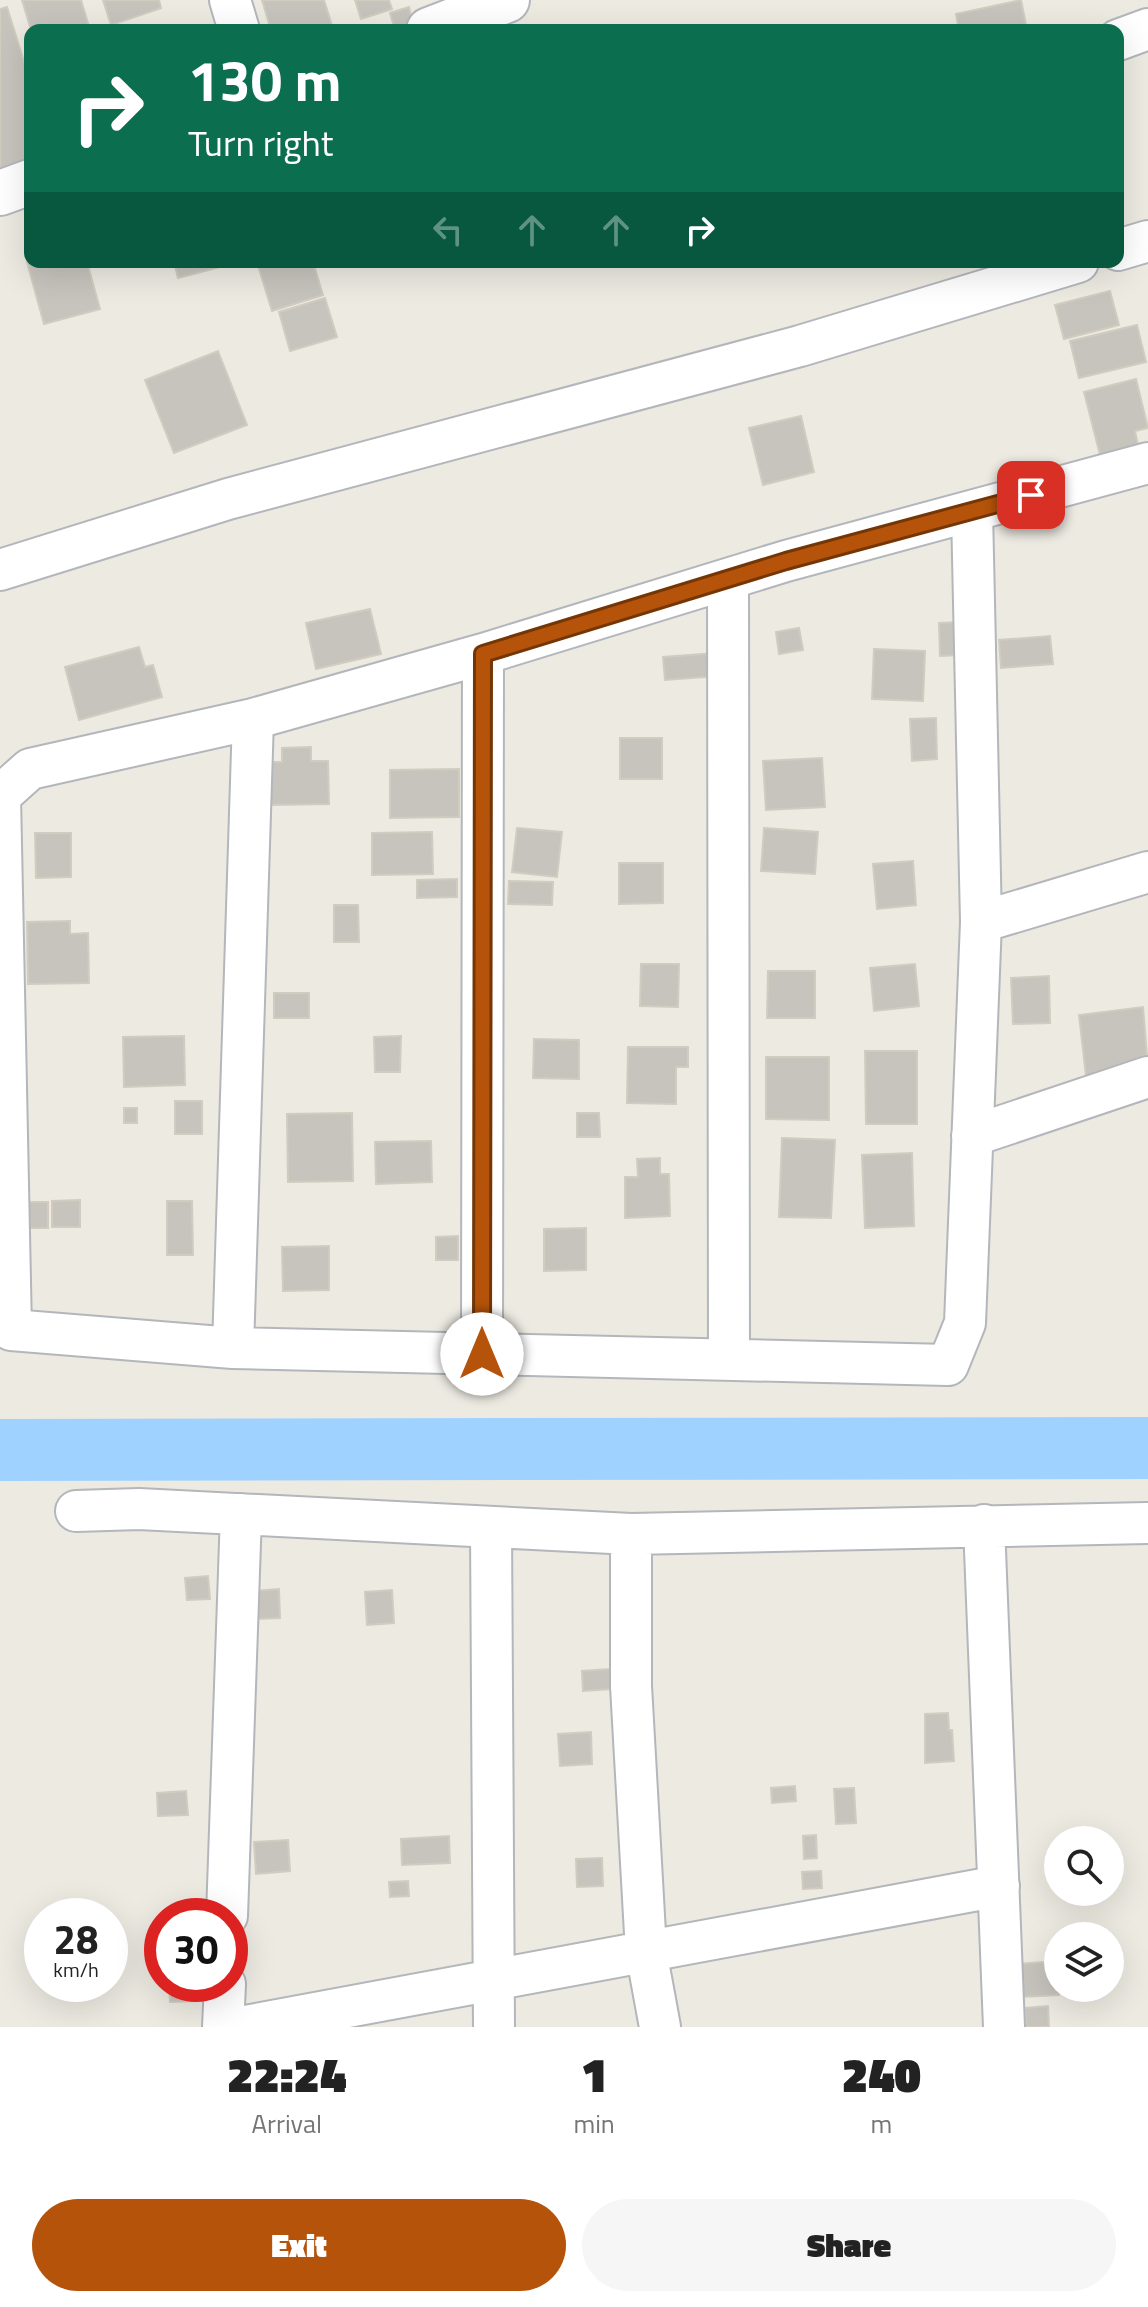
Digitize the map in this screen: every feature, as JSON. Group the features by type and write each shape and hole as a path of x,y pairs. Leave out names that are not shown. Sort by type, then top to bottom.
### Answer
{"street":[{"path":"230,0 237,24"},
{"path":"445,24 507,0"},
{"path":"1124,38 1148,29"},
{"path":"0,193 24,184"},
{"path":"1124,248 1148,241"},
{"path":"0,570 228,499 800,346 1058,268"},
{"path":"972,511 981,922 965,1323 948,1365 233,1348 5,1330 0,796 30,769 253,719 483,654 728,579 972,511 1148,463"},
{"path":"728,579 729,1360"},
{"path":"482,1354 483,654"},
{"path":"233,1348 253,719"},
{"path":"981,922 1148,872"},
{"path":"972,1136 1148,1077"},
{"path":"76,1511 139,1509 631,1534 1148,1523"},
{"path":"228,1898 241,1514"},
{"path":"984,1525 1004,2027"},
{"path":"491,1527 494,2027"},
{"path":"631,1534 631,1686 646,1951 660,2027"},
{"path":"240,2027 999,1886"},
{"path":"223,2027 224,2002"}],"building":[{"path":"22,0 81,0 88,24 29,24"},
{"path":"103,0 159,0 161,8 111,24"},
{"path":"262,0 324,0 331,24 269,24"},
{"path":"355,0 389,0 392,9 361,19"},
{"path":"1021,0 1026,24 958,24 956,14"},
{"path":"7,7 24,62 24,168 0,171 0,9"},
{"path":"409,7 413,24 393,24 390,13"},
{"path":"29,268 89,268 100,309 44,324"},
{"path":"176,268 216,268 178,278"},
{"path":"259,268 315,268 323,295 272,311"},
{"path":"1110,291 1119,325 1064,339 1055,305"},
{"path":"325,298 337,337 290,351 279,312"},
{"path":"1137,325 1146,362 1079,378 1070,341"},
{"path":"218,351 247,425 174,453 145,380"},
{"path":"1136,379 1148,428 1135,431 1138,445 1100,455 1084,392"},
{"path":"801,416 814,472 763,485 749,428"},
{"path":"370,609 381,654 316,669 306,623"},
{"path":"960,622 961,655 940,656 939,623"},
{"path":"799,628 803,650 779,654 776,632"},
{"path":"1050,636 1053,664 1001,668 999,640"},
{"path":"139,647 145,667 153,665 162,697 79,720 65,667"},
{"path":"874,649 925,651 923,701 872,699"},
{"path":"716,653 718,676 665,680 663,657"},
{"path":"936,718 937,759 912,761 910,719"},
{"path":"620,738 662,738 662,779 620,779"},
{"path":"311,747 311,761 328,761 329,804 270,805 269,762 282,762 282,748"},
{"path":"822,758 825,807 766,810 763,761"},
{"path":"459,769 459,817 390,818 390,770"},
{"path":"517,828 562,832 557,877 512,872"},
{"path":"764,828 818,832 815,874 761,871"},
{"path":"432,832 433,874 372,875 372,833"},
{"path":"35,833 71,833 71,877 36,878"},
{"path":"913,861 916,905 877,909 873,864"},
{"path":"619,863 663,863 663,903 619,904"},
{"path":"457,879 457,897 417,898 417,880"},
{"path":"509,881 553,882 552,905 508,904"},
{"path":"334,905 358,905 359,942 334,942"},
{"path":"70,921 70,934 88,933 89,983 28,984 27,922"},
{"path":"641,964 679,964 678,1007 640,1006"},
{"path":"915,964 919,1006 874,1011 870,968"},
{"path":"768,971 815,971 815,1018 767,1018"},
{"path":"1049,976 1050,1023 1013,1024 1011,978"},
{"path":"274,993 309,993 309,1018 274,1018"},
{"path":"1143,1007 1148,1069 1086,1076 1079,1015"},
{"path":"184,1036 185,1085 124,1087 123,1037"},
{"path":"401,1036 400,1072 375,1072 374,1037"},
{"path":"534,1039 579,1040 579,1079 533,1078"},
{"path":"628,1047 688,1047 688,1067 676,1067 676,1104 627,1103"},
{"path":"865,1051 917,1051 917,1124 866,1124"},
{"path":"766,1057 829,1057 829,1120 766,1119"},
{"path":"175,1101 202,1101 202,1134 175,1134"},
{"path":"124,1108 137,1108 137,1123 124,1123"},
{"path":"352,1113 353,1181 288,1182 287,1114"},
{"path":"577,1113 599,1113 600,1137 577,1137"},
{"path":"782,1138 835,1140 831,1218 779,1217"},
{"path":"431,1141 432,1182 376,1184 375,1142"},
{"path":"912,1153 914,1226 865,1228 862,1155"},
{"path":"660,1158 660,1174 669,1174 670,1216 625,1218 625,1177 638,1177 637,1159"},
{"path":"80,1200 80,1227 52,1227 52,1201"},
{"path":"167,1201 192,1201 193,1255 167,1255"},
{"path":"22,1202 48,1202 48,1228 22,1228"},
{"path":"586,1228 586,1270 544,1271 544,1229"},
{"path":"458,1236 458,1260 436,1260 436,1237"},
{"path":"329,1246 329,1290 283,1291 282,1247"},
{"path":"208,1576 210,1599 187,1600 185,1578"},
{"path":"279,1589 280,1618 255,1619 254,1591"},
{"path":"392,1590 394,1623 367,1625 365,1592"},
{"path":"610,1669 612,1689 583,1691 582,1671"},
{"path":"948,1713 954,1761 925,1763 925,1714"},
{"path":"591,1732 592,1764 560,1766 558,1734"},
{"path":"795,1786 796,1801 772,1803 771,1788"},
{"path":"854,1788 856,1823 836,1824 834,1789"},
{"path":"186,1791 188,1815 158,1816 157,1793"},
{"path":"816,1835 817,1858 804,1859 803,1836"},
{"path":"449,1836 450,1863 402,1865 401,1839"},
{"path":"288,1840 290,1871 256,1874 254,1842"},
{"path":"602,1858 603,1886 577,1887 576,1859"},
{"path":"821,1871 822,1888 803,1889 802,1872"},
{"path":"408,1881 409,1896 390,1897 389,1882"},
{"path":"1044,1962 1044,1996 1020,1997 1018,1964"},
{"path":"1048,2006 1049,2027 1026,2027 1025,2008"}],"waterway":[{"path":"0,1450 1148,1448"}],"route":[{"path":"482,1354 483,654 786,561 1031,495"}]}
